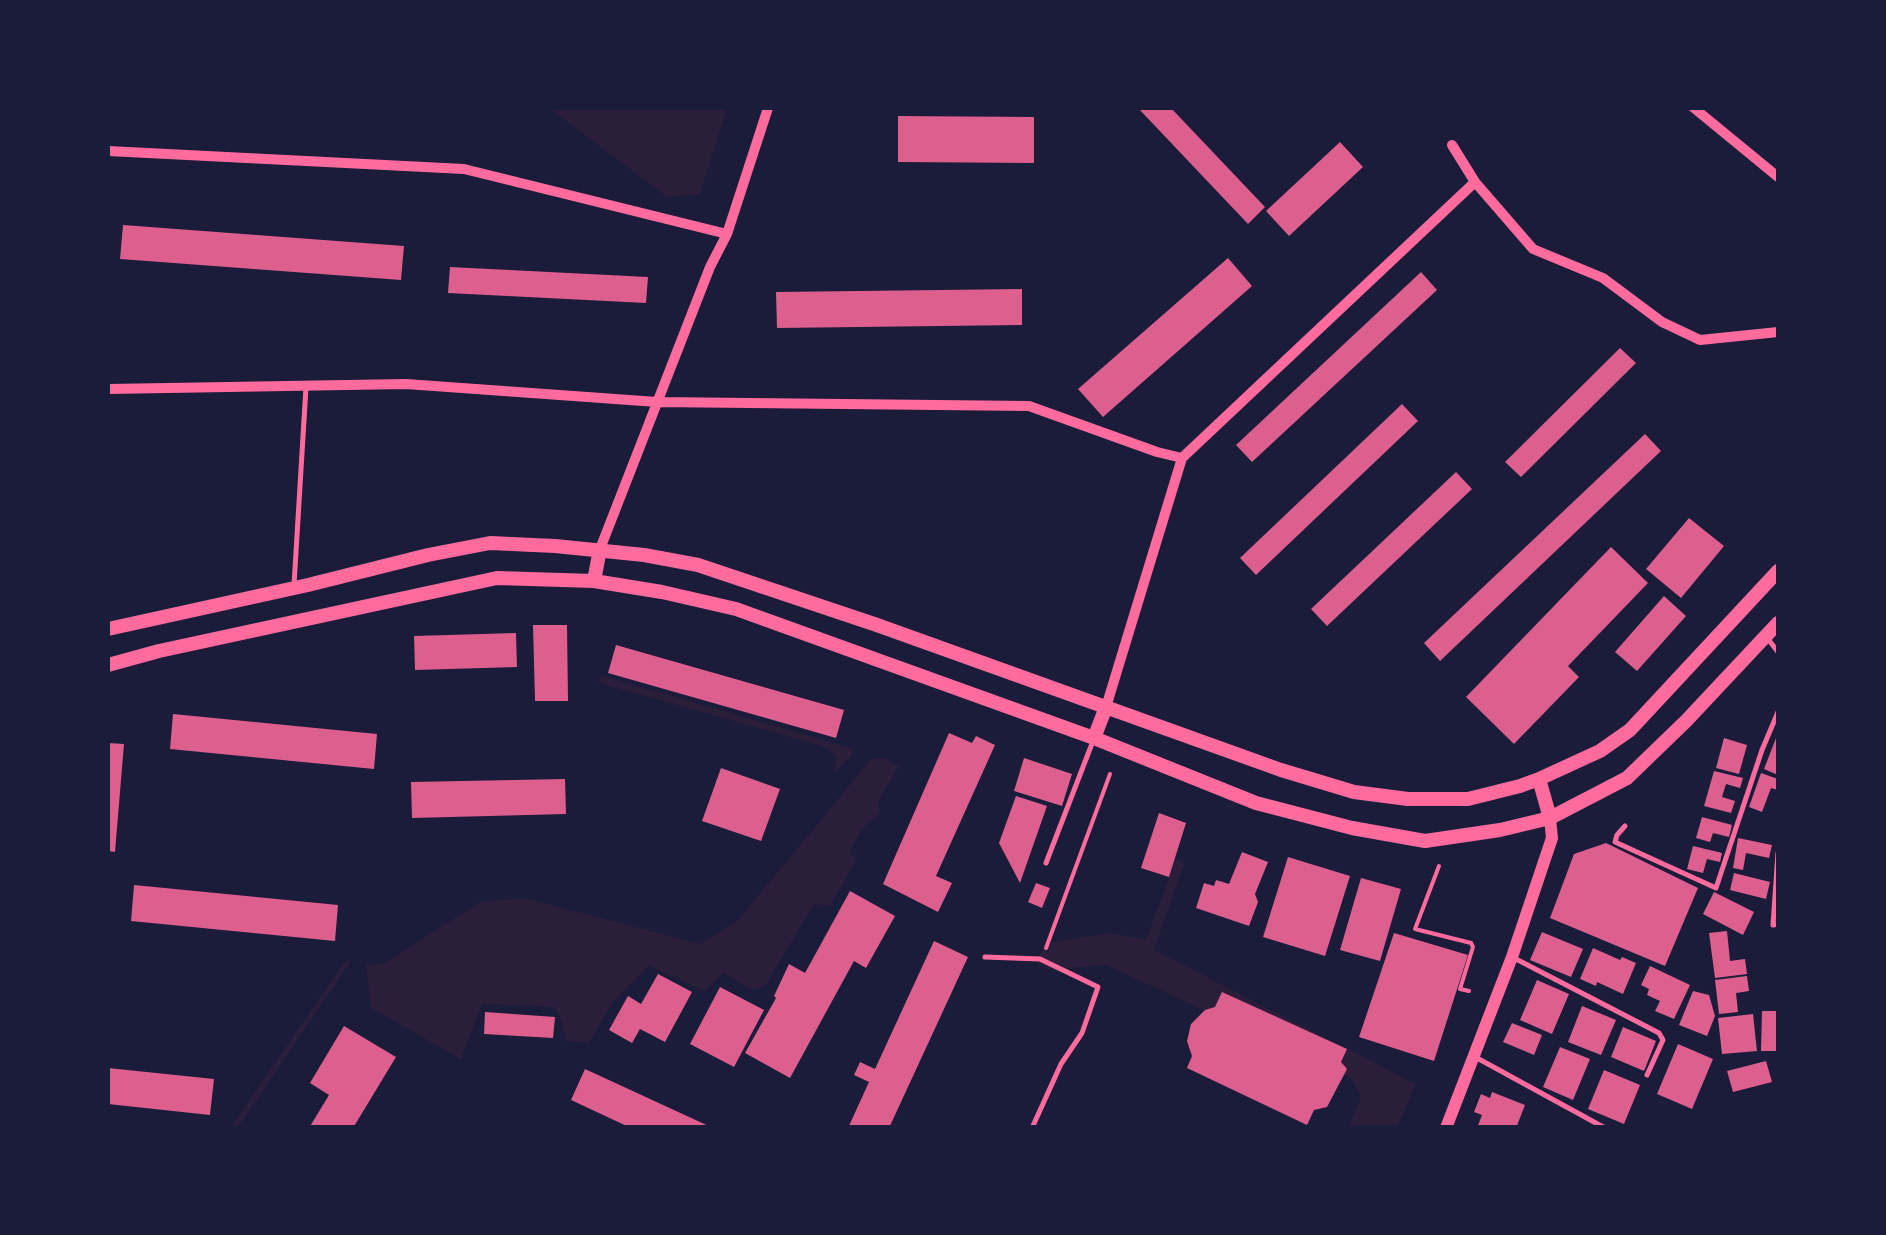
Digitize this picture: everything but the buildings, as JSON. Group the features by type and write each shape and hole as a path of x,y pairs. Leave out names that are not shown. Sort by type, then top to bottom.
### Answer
{"main road":[{"path":"108,628 490,543 644,554 698,565 878,624 1281,770 1354,792 1408,799 1468,800 1540,779 1600,750 1630,730 1778,571"},
{"path":"594,581 600,550"},
{"path":"108,665 498,578 594,581 736,610 1094,738 1256,803 1352,828 1425,841 1550,818 1627,778 1778,623"},
{"path":"1094,738 1106,707"},
{"path":"1540,779 1550,818"}],"street":[{"path":"600,550 710,267 727,234 768,108"},
{"path":"1694,108 1778,176"},
{"path":"1452,145 1475,182 1533,249 1603,278 1662,322 1700,340 1778,332"},
{"path":"108,150 464,169 727,234"},
{"path":"1106,707 1182,458 1475,182"},
{"path":"108,389 406,384 658,402 1029,406 1182,458"},
{"path":"1449,1126 1552,838 1550,818"}],"lane":[{"path":"294,588 306,386"},
{"path":"1766,637 1778,652"},
{"path":"1625,826 1616,842 1716,888 1778,712"},
{"path":"1046,863 1094,738"},
{"path":"1778,853 1773,924 1778,924"},
{"path":"985,957 1040,960 1098,987 1082,1033 1061,1064 1032,1128"},
{"path":"1512,957 1659,1033 1663,1040 1647,1075"},
{"path":"1475,1056 1605,1128"}],"path":[{"path":"1046,947 1110,774"},
{"path":"1439,866 1415,929 1472,944 1460,990 1469,991"}],"shaded area":[{"path":"549,108 727,108 700,194 667,197"},
{"path":"600,675 854,749 835,773 836,755 822,746 599,683"},
{"path":"885,758 899,767 879,798 879,813 861,830 850,852 856,861 830,906 814,904 765,986 753,990 723,973 705,991 649,966 612,1003 589,1043 566,1041 555,1007 482,1004 461,1059 371,1008 366,965 383,964 480,902 525,898 700,944 739,919 871,759"},
{"path":"1176,858 1184,864 1154,950 1416,1084 1397,1127 1349,1127 1361,1097 1351,1078 1106,965 1050,969 1036,963 1046,943 1111,933 1146,940"},
{"path":"352,960 238,1127 231,1127 345,961"}]}
